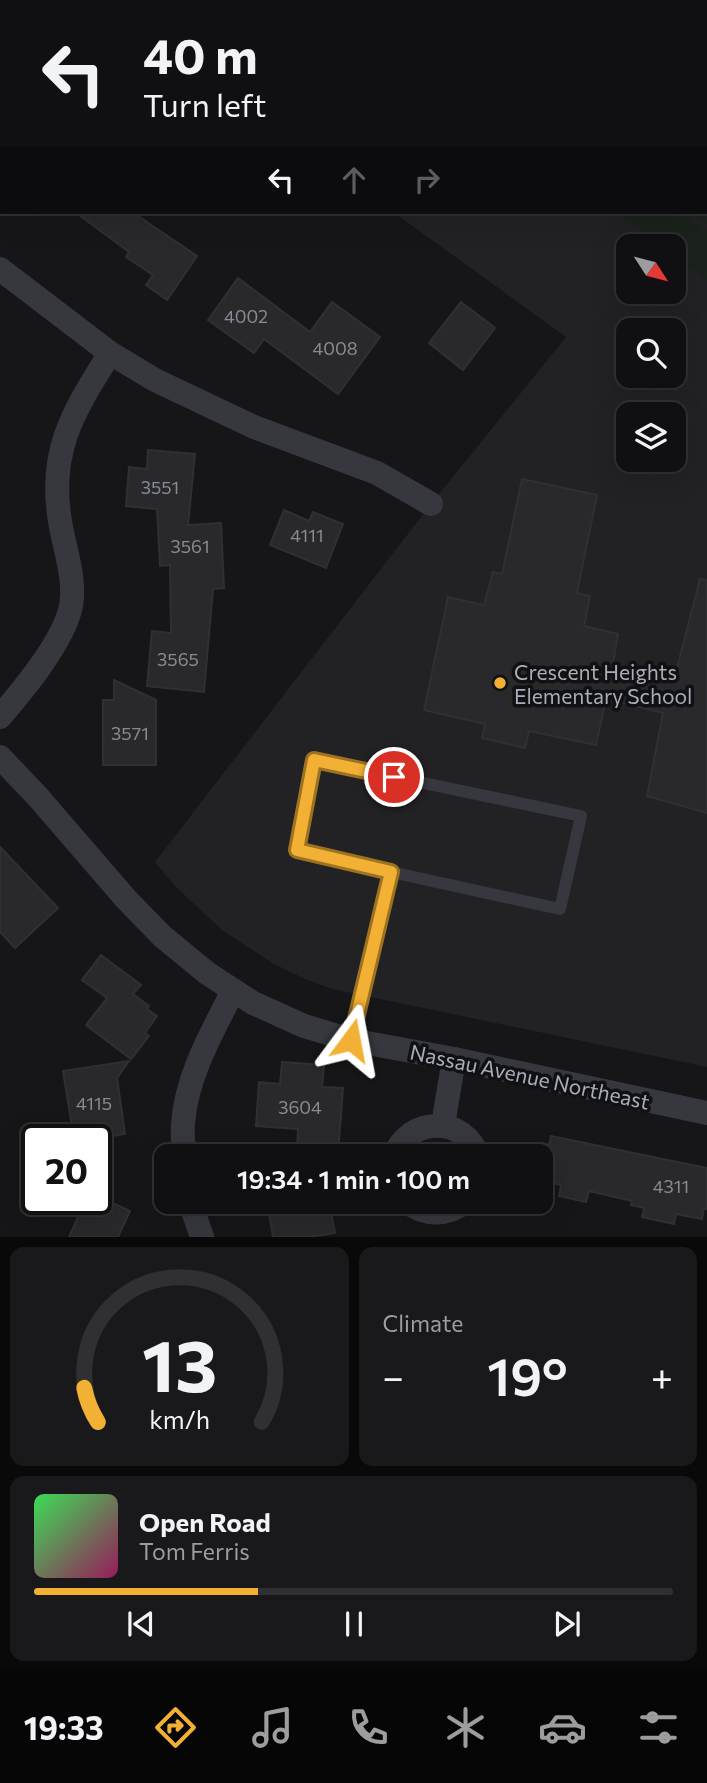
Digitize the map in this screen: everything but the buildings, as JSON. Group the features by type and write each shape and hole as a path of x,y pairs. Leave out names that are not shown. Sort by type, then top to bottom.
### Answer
{"street":[{"path":"0,269 110,353 155,380 254,427 377,473 432,505"},
{"path":"0,717 44,659 63,628 71,608 71,578 60,521 56,473 78,405 110,353"},
{"name":"Nassau Avenue Northeast","path":"0,757 126,899 185,957 253,1003 304,1026 351,1040 707,1113"},
{"path":"184,1144 183,1123 192,1082 203,1050 233,991"},
{"path":"443,1125 454,1059"},
{"path":"402,1144 416,1130 429,1125 443,1125 456,1130 470,1144"},
{"path":"194,1214 202,1237"}],"lane":[{"path":"314,760 581,816 560,909 391,872 297,850 314,760"},
{"path":"351,1040 391,872"}],"shaded area":[{"name":"Crescent Heights Elementary School","path":"396,214 707,214 707,1067 332,989 274,964 222,930 175,886 155,862 431,504 566,337"},
{"path":"618,214 685,214 707,230 707,279 686,264 686,234 645,234"},
{"path":"693,214 707,214 707,224"}],"place":[{"name":"Crescent Heights Elementary School","path":"500,683"}],"route":[{"path":"351,1040 391,872 297,850 314,760 394,777"}]}
